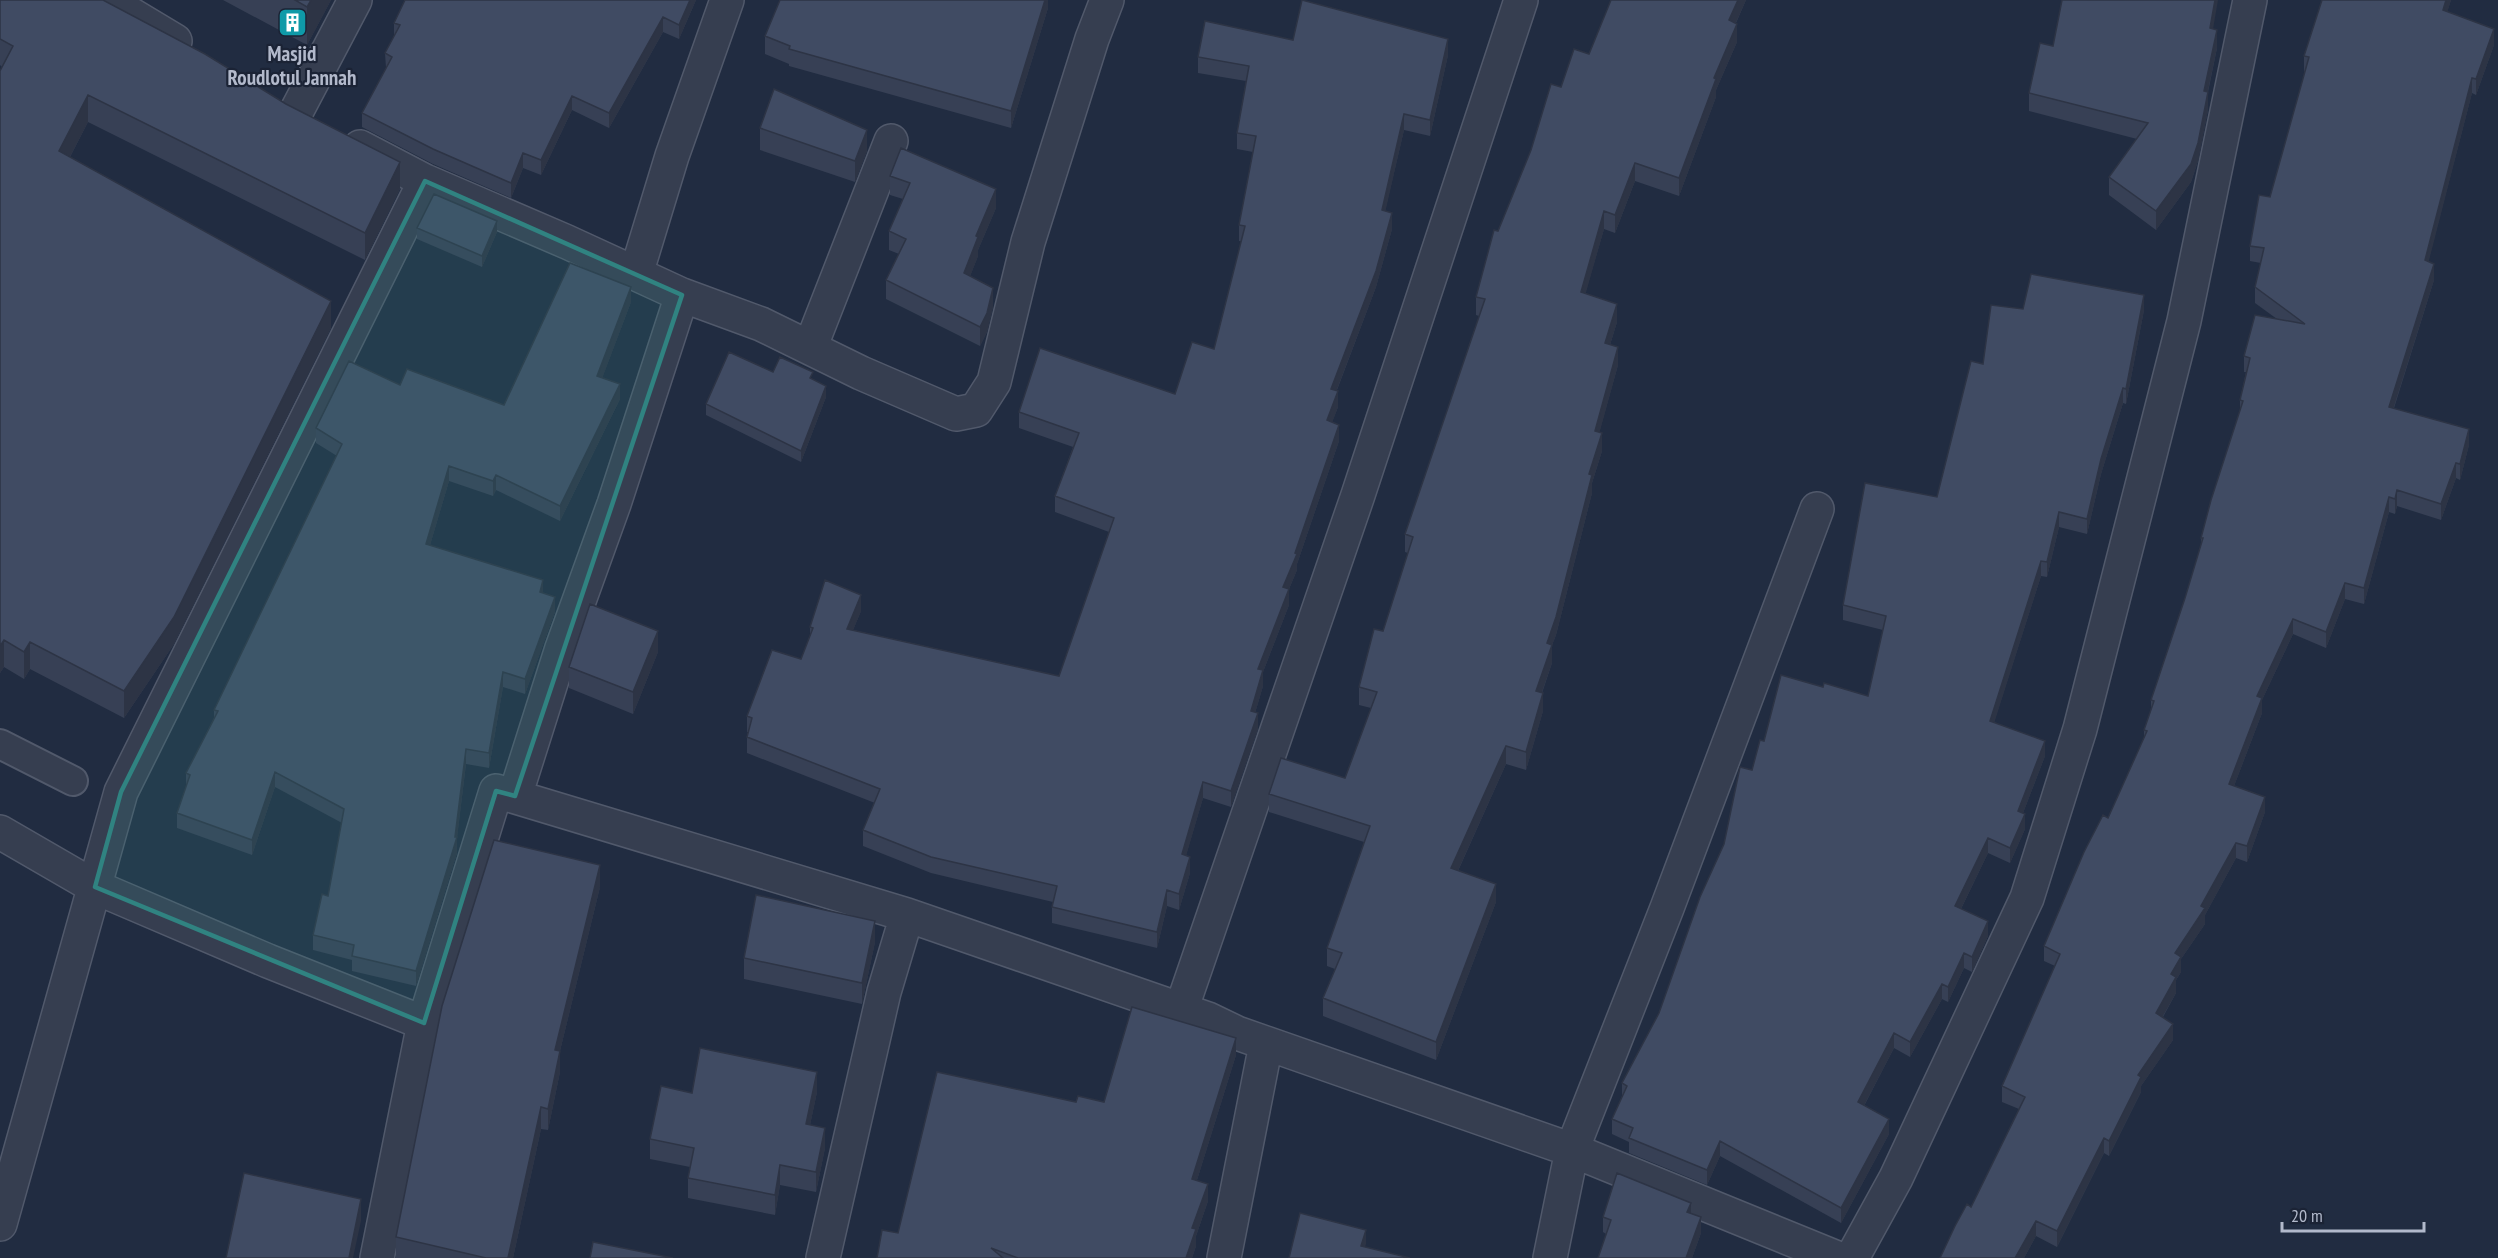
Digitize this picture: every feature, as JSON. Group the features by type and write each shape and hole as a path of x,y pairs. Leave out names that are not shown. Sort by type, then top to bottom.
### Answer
{"street":[{"path":"107,0 196,54"},
{"path":"295,114 354,0"},
{"path":"636,274 672,156 728,0"},
{"path":"266,96 295,114 424,180 682,295 761,324 956,414 976,410 993,382 1028,242 1092,39 1107,0"},
{"path":"1181,1010 1365,472 1521,0"},
{"path":"1852,1258 1896,1178 2027,898 2080,729 2181,333 2250,0"},
{"path":"810,348 891,141"},
{"path":"0,1224 121,792 424,180"},
{"path":"515,796 562,648 614,504 682,295"},
{"path":"1550,1258 1572,1150 1667,908 1817,509"},
{"path":"377,1258 424,1023 496,791 907,915 1181,1010 1266,1044 1572,1150 1837,1258"},
{"path":"0,832 95,887 268,961 424,1023"},
{"path":"823,1258 884,992 907,915"},
{"path":"1224,1258 1266,1044"}],"lane":[{"path":"0,744 73,781"}],"highlighted area":[{"path":"425,181 682,295 515,796 496,791 424,1023 95,887 121,792"}],"building":[{"path":"0,0 103,0 205,54 286,104 400,162 365,233 88,95 59,151 331,301 174,617 124,691 30,642 24,652 4,640 0,646 0,71 13,46 0,39"},
{"path":"295,0 311,0 307,7"},
{"path":"405,0 690,0 679,25 663,17 609,113 572,96 541,160 523,153 511,183 433,149 362,113 392,57 385,53 400,25 394,23"},
{"path":"780,0 1045,0 1011,111 789,49 790,46 765,36"},
{"path":"1302,0 1448,39 1430,120 1404,114 1382,210 1392,213 1376,271 1331,389 1338,391 1327,420 1339,425 1295,553 1297,554 1283,587 1289,589 1258,669 1263,670 1251,711 1258,713 1231,791 1203,782 1182,854 1190,857 1179,894 1167,890 1157,932 1052,907 1057,886 931,857 863,830 880,789 747,737 752,718 747,716 772,650 801,659 813,628 810,627 825,580 861,595 847,629 1059,676 1114,518 1055,496 1079,433 1019,412 1040,348 1175,394 1192,342 1214,349 1245,226 1239,225 1256,136 1237,133 1249,66 1198,57 1205,21 1293,40"},
{"path":"1611,0 1738,0 1729,20 1737,24 1714,78 1716,79 1679,178 1635,163 1615,215 1604,211 1581,292 1617,304 1605,343 1618,347 1595,431 1602,433 1589,474 1592,475 1556,617 1547,643 1552,645 1536,691 1543,693 1526,752 1506,746 1451,868 1496,884 1436,1042 1323,998 1342,953 1327,948 1370,826 1269,794 1281,758 1345,778 1377,692 1359,687 1374,629 1383,631 1413,537 1405,534 1485,299 1476,297 1494,230 1498,231 1531,150 1551,84 1561,87 1574,49 1589,54"},
{"path":"2062,0 2215,0 2210,28 2217,30 2204,91 2208,92 2198,143 2191,164 2156,211 2109,177 2148,123 2029,93 2040,43 2053,46"},
{"path":"2322,0 2446,0 2443,10 2494,29 2476,79 2472,78 2425,260 2434,264 2389,407 2469,429 2460,464 2456,463 2441,504 2397,490 2395,499 2389,497 2364,588 2345,583 2326,632 2293,619 2257,696 2262,698 2229,784 2265,797 2247,846 2236,843 2201,906 2205,908 2175,953 2181,957 2171,974 2176,977 2156,1013 2173,1024 2138,1075 2141,1077 2109,1141 2104,1138 2057,1231 2036,1221 2015,1258 1940,1258 1967,1204 1971,1207 2025,1097 2002,1086 2060,954 2044,946 2084,852 2103,815 2108,818 2147,731 2144,730 2154,701 2151,700 2185,598 2203,538 2201,538 2211,500 2243,401 2240,400 2250,358 2244,356 2255,315 2305,324 2255,287 2264,248 2250,246 2259,195 2270,197 2309,57 2304,56"},
{"path":"774,89 867,130 855,161 760,128"},
{"path":"901,148 996,189 976,236 978,237 964,273 993,288 987,313 980,327 886,280 906,239 889,231 910,183 890,176"},
{"path":"434,194 497,221 482,256 417,228"},
{"path":"570,263 631,287 597,376 620,384 560,506 496,475 493,481 449,466 426,544 543,580 540,592 555,597 525,679 503,672 489,753 466,749 455,837 457,837 416,971 352,956 354,945 313,935 322,894 328,896 344,809 275,772 252,840 177,813 190,775 186,773 218,711 214,710 342,444 316,428 349,361 400,385 407,369 504,405"},
{"path":"2031,274 2144,295 2126,389 2123,388 2101,459 2087,519 2059,512 2047,562 2041,561 1990,721 2045,741 2018,811 2025,814 2010,848 1988,838 1955,906 1988,921 1972,957 1964,953 1948,987 1942,984 1910,1042 1894,1033 1858,1102 1889,1119 1841,1208 1720,1141 1707,1170 1629,1138 1633,1128 1612,1119 1627,1086 1622,1083 1659,1013 1700,897 1724,844 1740,767 1752,770 1760,740 1764,741 1781,675 1823,687 1824,683 1868,696 1886,616 1843,605 1865,483 1937,497 1971,361 1983,364 1991,305 2023,309"},
{"path":"729,352 773,372 780,357 813,372 810,378 826,386 801,451 706,404"},
{"path":"590,604 658,631 633,692 569,667"},
{"path":"494,840 600,865 555,1050 560,1051 548,1109 541,1107 508,1258 486,1258 396,1237 442,1006"},
{"path":"756,895 875,921 862,983 744,958"},
{"path":"1132,1007 1236,1038 1192,1179 1208,1184 1192,1228 1196,1229 1186,1258 1018,1258 991,1248 1003,1258 877,1258 882,1230 898,1233 937,1072 1076,1102 1078,1096 1104,1102"},
{"path":"700,1048 817,1072 806,1124 825,1128 816,1172 780,1165 775,1195 688,1178 694,1148 650,1139 661,1086 692,1093"},
{"path":"244,1173 361,1199 349,1258 226,1258"},
{"path":"1617,1173 1691,1203 1687,1212 1701,1217 1686,1258 1598,1258 1611,1220 1603,1217"},
{"path":"1300,1213 1366,1230 1361,1246 1410,1258 1289,1258"},
{"path":"593,1242 673,1258 590,1258"}],"place":[{"name":"Masjid Roudlotul Jannah","path":"292,22"}]}
